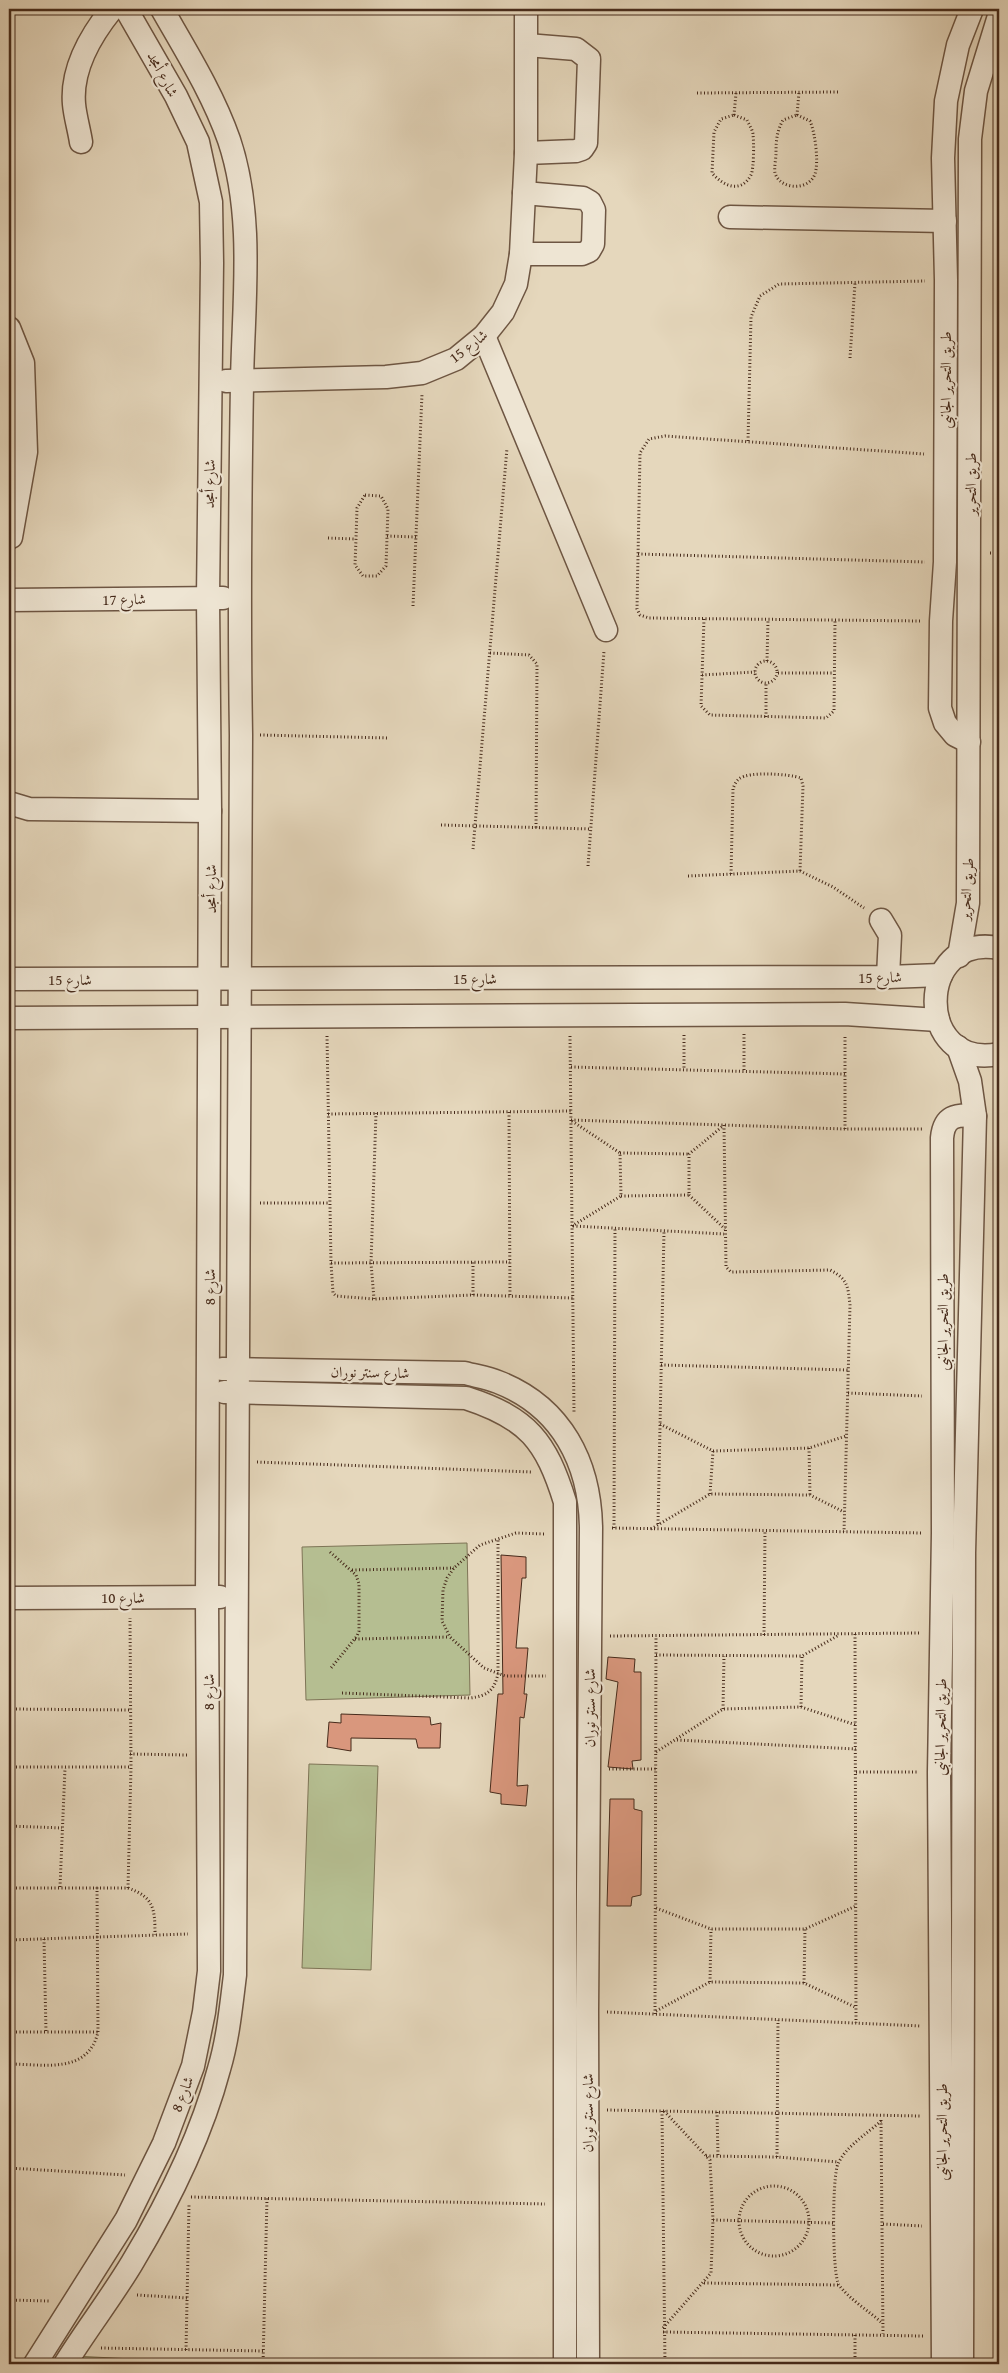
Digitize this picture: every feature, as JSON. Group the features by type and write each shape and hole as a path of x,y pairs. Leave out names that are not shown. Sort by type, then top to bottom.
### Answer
{"street":[{"path":"81,142 74,102 79,63 97,27 112,9"},
{"name":"شارع أمجد","path":"126,9 176,96 198,142 211,202 208,598 209,979"},
{"name":"شارع أمجد","path":"162,9 204,84 229,140 243,200 245,262 239,598 241,735 240,979"},
{"name":"شارع 15","path":"210,382 386,378 422,373 456,359 484,336 503,312 512,291 521,254 526,153 526,9"},
{"name":"طريق التحرير الجانبى","path":"969,742 955,735 945,723 940,708 941,621 945,562 946,280 943,158 946,101 958,45 972,9"},
{"name":"طريق التحرير","path":"959,956 968,903 970,139 976,91 999,16"},
{"path":"526,45 576,49 588,59 586,143 582,149 576,151 526,153"},
{"path":"521,254 582,254 589,251 594,244 594,210 590,202 583,198 524,193"},
{"path":"730,217 945,221"},
{"path":"9,328 23,363 26,452 11,537"},
{"path":"484,336 606,630"},
{"name":"شارع 17","path":"9,600 239,598"},
{"path":"9,803 29,809 210,811"},
{"path":"881,920 890,935 888,978"},
{"path":"962,2364 953,1578 975,1116 970,1080 958,1047 946,1035 938,1020 934,998 941,976 959,956 977,948 999,948"},
{"name":"شارع 15","path":"9,979 888,978 941,976"},
{"name":"شارع 8","path":"35,2364 126,2220 164,2142 193,2066 204,2012 208,1979 209,979"},
{"name":"شارع 8","path":"70,2356 114,2293 168,2197 206,2113 220,2068 235,1976 240,979"},
{"path":"9,1018 845,1014 938,1020"},
{"path":"958,1047 981,1055 999,1054"},
{"path":"943,1129 949,1120 959,1114 975,1116"},
{"name":"طريق التحرير الجانبى","path":"942,2364 942,2027 939,1772 942,1633 953,1578 944,1533 942,1397 943,1129"},
{"name":"شارع سنتر نوران","path":"208,1369 464,1373 498,1382 529,1398 555,1420 574,1449 585,1474 591,1501 587,2011 588,2364"},
{"name":"شارع سنتر نوران","path":"208,1392 466,1398 494,1407 520,1423 541,1444 556,1473 565,1502 565,2364"},
{"name":"شارع 10","path":"9,1598 236,1597"}],"path":[{"path":"797,115 799,92"},
{"path":"697,93 839,92"},
{"path":"734,115 736,93"},
{"path":"734,115 747,120 753,133 753,141 752,174 744,184 732,187 720,183 712,173 714,132 721,120 734,115"},
{"path":"797,115 810,120 815,133 815,174 807,184 795,187 783,183 775,173 775,165 777,132 783,120 797,115"},
{"path":"748,441 751,317 760,296 779,284 946,280"},
{"path":"850,358 855,283"},
{"path":"413,606 422,373"},
{"path":"941,621 650,618 640,615 637,609 640,454 649,439 664,436 945,456"},
{"path":"473,849 508,438"},
{"path":"365,495 381,496 388,509 387,536 386,566 377,576 363,576 355,564 357,508 365,495"},
{"path":"387,536 416,537"},
{"path":"328,538 356,539"},
{"path":"638,554 945,562"},
{"path":"997,858 999,584"},
{"path":"704,619 701,706 710,715 826,718 832,715 834,711 835,621"},
{"path":"767,661 768,620"},
{"path":"588,866 606,630"},
{"path":"490,653 529,655 538,664 536,828"},
{"path":"767,661 776,667 778,673 776,678 766,684 760,682 755,672 757,666 767,661"},
{"path":"702,675 755,672"},
{"path":"778,673 834,673"},
{"path":"766,684 766,716"},
{"path":"241,735 389,738"},
{"path":"731,874 733,789 738,779 747,775 791,774 801,778 803,786 800,871"},
{"path":"441,825 591,829"},
{"path":"688,876 800,871 856,901 881,920"},
{"path":"684,1014 684,1070"},
{"path":"744,1014 744,1071"},
{"path":"845,1014 845,1129"},
{"path":"570,1015 574,1449"},
{"path":"326,1016 333,1293 336,1296 374,1299 473,1295 573,1298"},
{"path":"571,1067 845,1074"},
{"path":"328,1114 571,1111"},
{"path":"509,1112 510,1297"},
{"path":"374,1299 372,1262 376,1113"},
{"path":"571,1120 845,1129 943,1129"},
{"path":"571,1120 620,1153 688,1154 724,1125"},
{"path":"724,1125 724,1234 726,1267 730,1272 830,1270 842,1276 848,1287 850,1305 844,1532"},
{"path":"620,1153 621,1196"},
{"path":"688,1154 689,1195 724,1229"},
{"path":"572,1226 621,1196 689,1195"},
{"path":"239,1202 330,1203"},
{"path":"572,1226 724,1234"},
{"path":"614,1528 615,1227"},
{"path":"658,1524 664,1230"},
{"path":"473,1262 473,1295"},
{"path":"331,1263 510,1262"},
{"path":"661,1365 848,1370"},
{"path":"848,1393 942,1397"},
{"path":"660,1424 713,1451 809,1448 846,1436"},
{"path":"809,1448 810,1495"},
{"path":"710,1494 713,1451"},
{"path":"237,1461 556,1473"},
{"path":"651,1529 710,1494 810,1495 844,1512"},
{"path":"591,1528 944,1533"},
{"path":"764,1635 765,1531"},
{"path":"565,1536 516,1532 480,1546 454,1568 447,1578 444,1590 442,1621 450,1637 484,1668 498,1674 566,1675"},
{"path":"342,1693 470,1698 484,1697 495,1688 498,1674 498,1538"},
{"path":"330,1552 352,1570 359,1584 359,1631 331,1668"},
{"path":"352,1570 454,1568"},
{"path":"128,1888 131,1767 130,1597"},
{"path":"589,1636 942,1633"},
{"path":"656,1655 802,1656 840,1634"},
{"path":"856,1634 856,2023"},
{"path":"656,1636 656,2013"},
{"path":"354,1639 450,1637"},
{"path":"723,1709 724,1656"},
{"path":"801,1707 802,1656"},
{"path":"656,1752 723,1709 801,1707 856,1725"},
{"path":"9,1709 130,1710"},
{"path":"676,1740 856,1748"},
{"path":"130,1754 208,1756"},
{"path":"9,1767 131,1767"},
{"path":"60,1888 65,1768"},
{"path":"588,1769 656,1769"},
{"path":"856,1772 939,1772"},
{"path":"9,1826 62,1828"},
{"path":"9,1888 97,1887 128,1888 142,1892 152,1903 155,1935"},
{"path":"9,2064 73,2064 86,2056 95,2044 98,2032 97,1887"},
{"path":"656,1908 711,1929 805,1929 856,1906"},
{"path":"710,1982 711,1929"},
{"path":"804,1983 805,1929"},
{"path":"9,1940 208,1934"},
{"path":"44,1938 46,2032"},
{"path":"656,2013 710,1982 804,1983 855,2007"},
{"path":"587,2011 942,2027"},
{"path":"776,2157 778,2020"},
{"path":"9,2032 98,2032"},
{"path":"587,2110 941,2116"},
{"path":"663,2111 706,2156 712,2166 713,2220 711,2273 663,2330"},
{"path":"663,2111 663,2330 665,2364"},
{"path":"717,2112 718,2156"},
{"path":"881,2115 883,2334"},
{"path":"881,2121 843,2155 838,2162 834,2178 834,2223 835,2272 838,2285 882,2322"},
{"path":"706,2156 776,2157 838,2162"},
{"path":"9,2168 147,2177"},
{"path":"770,2186 789,2190 798,2195 804,2203 809,2222 801,2242 784,2254 773,2256 757,2251 745,2241 739,2220 741,2211 752,2194 770,2186"},
{"path":"186,2350 189,2197 566,2204"},
{"path":"263,2364 267,2198"},
{"path":"713,2220 834,2223"},
{"path":"883,2224 942,2226"},
{"path":"703,2284 838,2285"},
{"path":"114,2293 187,2298"},
{"path":"9,2300 75,2302"},
{"path":"663,2330 942,2336"},
{"path":"855,2334 855,2364"},
{"path":"70,2356 186,2350 264,2351"}],"green space":[{"path":"467,1543 470,1695 306,1700 302,1547"},
{"path":"309,1764 378,1766 371,1970 302,1968"},
{"path":"74,2356 230,2364 68,2364"}],"building":[{"path":"501,1555 526,1557 526,1578 522,1578 516,1648 528,1648 524,1694 527,1694 524,1718 520,1717 517,1786 528,1785 526,1806 501,1804 501,1794 490,1792 498,1694 503,1694"},
{"path":"608,1657 635,1659 634,1672 641,1672 641,1760 632,1761 633,1769 608,1767 618,1682 606,1679"},
{"path":"341,1714 430,1717 431,1725 441,1723 440,1748 418,1748 416,1739 351,1738 351,1751 327,1747 329,1722 341,1723"},
{"path":"610,1799 634,1799 634,1809 642,1811 641,1895 632,1897 631,1906 607,1906"}]}
